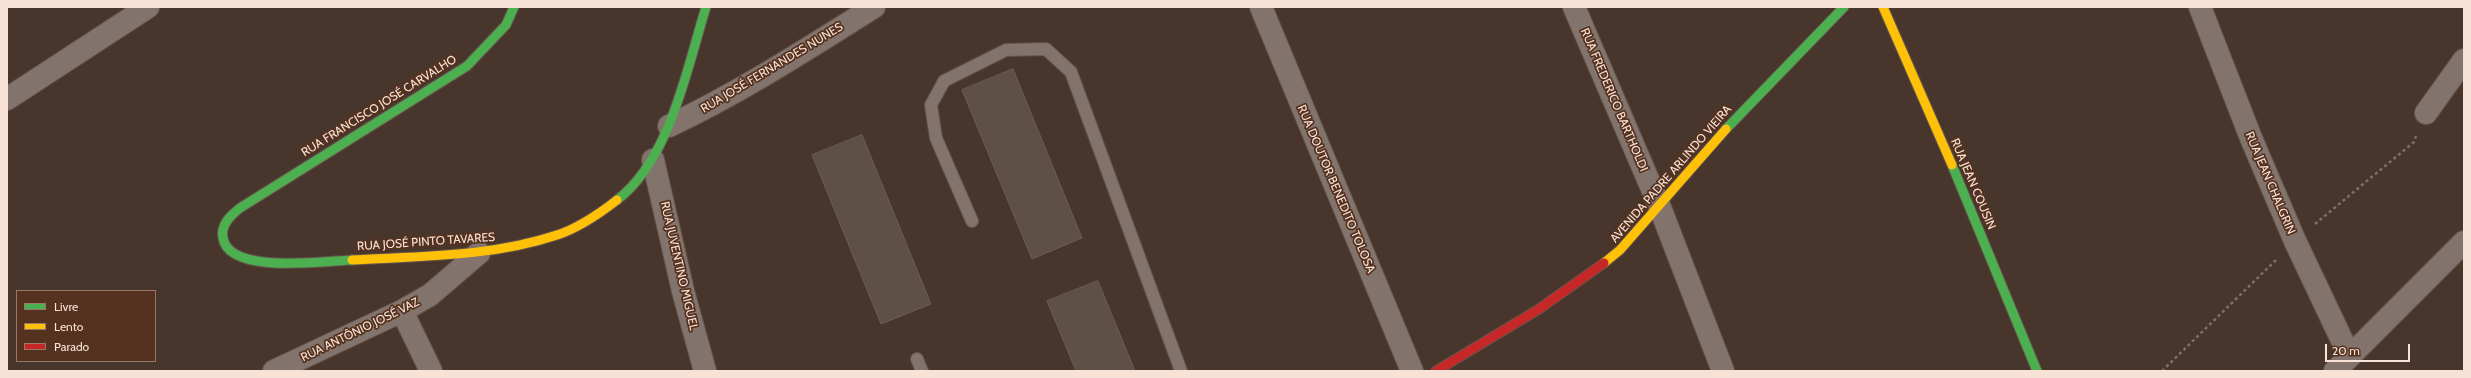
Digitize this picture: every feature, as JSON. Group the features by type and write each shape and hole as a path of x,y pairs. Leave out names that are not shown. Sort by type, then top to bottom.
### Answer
{"street":[{"path":"7,99 120,17 148,7"},
{"name":"RUA FRANCISCO JOSÉ CARVALHO","path":"273,264 248,260 232,253 225,244 222,233 225,223 240,208 467,66 506,25 514,7"},
{"name":"RUA JOSÉ PINTO TAVARES","path":"273,264 479,253 557,235 594,217 622,196 653,160 669,126 706,7"},
{"name":"RUA JOSÉ FERNANDES NUNES","path":"669,126 703,110 768,74 874,7"},
{"name":"RUA DOUTOR BENEDITO TOLOSA","path":"1261,7 1412,371"},
{"name":"RUA FREDERICO BARTHOLDI","path":"1574,7 1659,205 1723,371"},
{"name":"AVENIDA PADRE ARLINDO VIEIRA","path":"1436,371 1581,281 1620,250 1741,112 1844,7"},
{"name":"RUA JEAN COUSIN","path":"1883,7 1943,141 2037,371"},
{"name":"RUA JEAN CHALGRIN","path":"2200,7 2254,145 2295,241 2342,363"},
{"path":"2426,113 2464,60"},
{"name":"RUA JUVENTINO MIGUEL","path":"653,160 683,291 705,371"},
{"name":"RUA ANTÔNIO JOSÉ VAZ","path":"274,371 402,311 430,295 479,253"},
{"path":"2342,363 2460,253"},
{"path":"402,311 431,371"}],"lane":[{"path":"972,221 936,138 930,105 944,81 1006,50 1046,49 1071,72 1181,371"},
{"path":"917,359 922,371"}],"building":[{"path":"1013,69 1082,238 1032,259 962,90"},
{"path":"862,135 931,304 881,324 812,155"},
{"path":"1098,281 1135,371 1076,371 1047,301"}],"traffic: fast":[{"path":"352,260 301,263 259,261 242,257 229,250 222,233 227,221 240,208 467,66 506,25 514,7"},
{"path":"617,200 635,183 651,162 663,137 683,84 706,7"},
{"path":"1726,129 1844,7"},
{"path":"1952,165 2037,371"}],"traffic: slow":[{"path":"1883,7 1952,165"},
{"path":"1604,263 1620,250 1726,129"},
{"path":"352,260 481,252 507,248 557,235 573,229 617,200"}],"traffic: jam":[{"path":"1436,371 1539,309 1604,263"}]}
